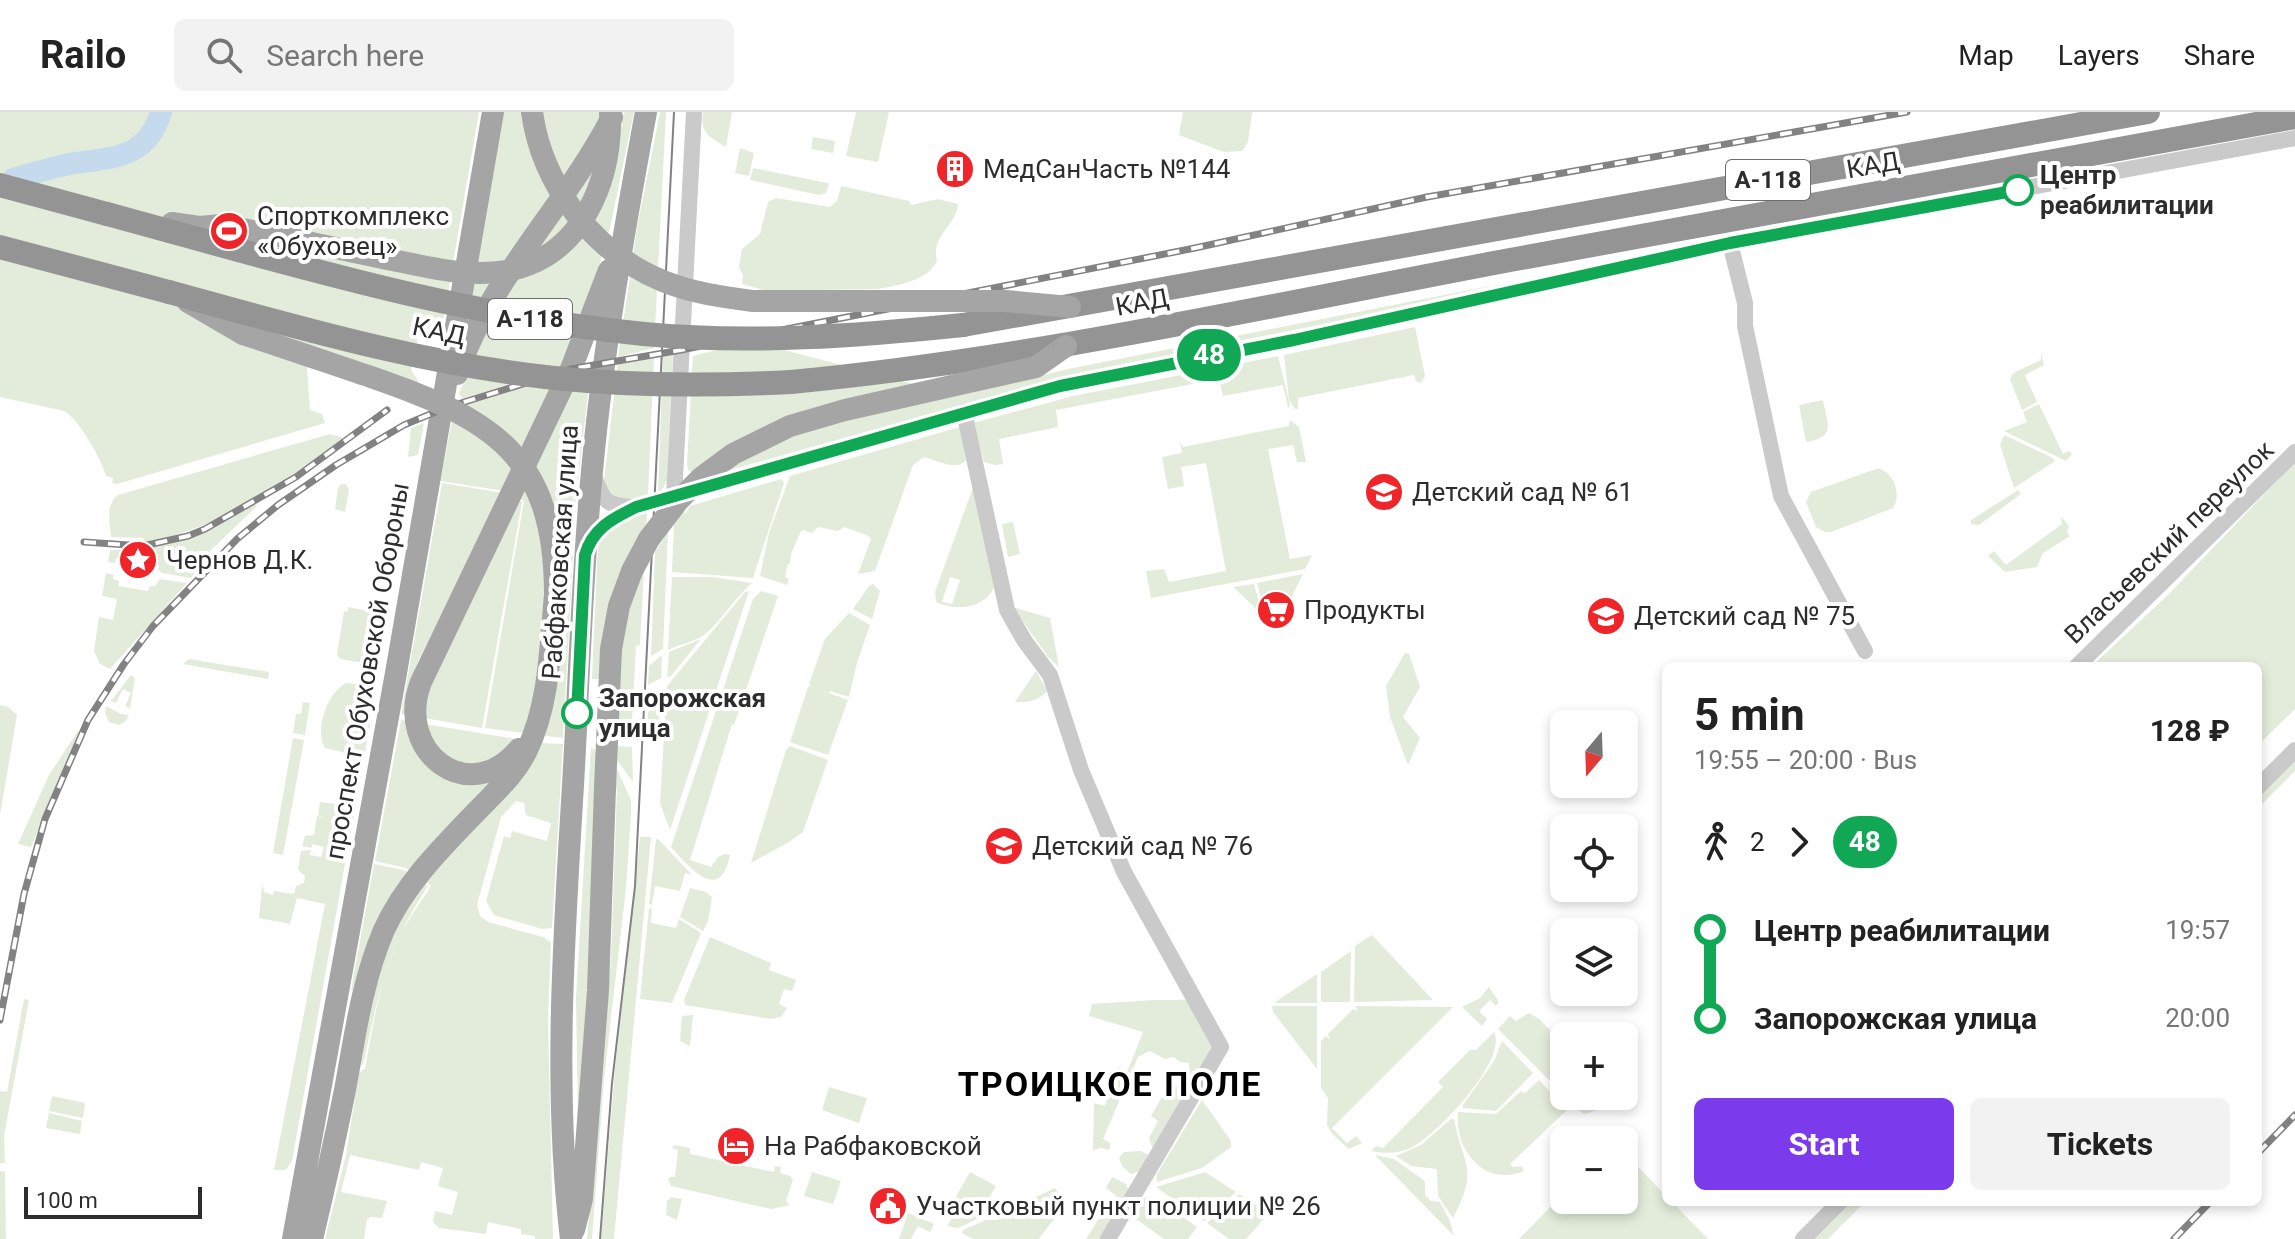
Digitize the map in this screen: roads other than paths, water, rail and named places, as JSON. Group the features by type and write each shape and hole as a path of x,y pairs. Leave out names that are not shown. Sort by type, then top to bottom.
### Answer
{"highway":[{"name":"КАД","path":"0,185 344,278 473,309 563,325 645,334 773,339 864,336 963,325 1070,307 1388,247 2148,112"},
{"name":"КАД","path":"0,247 343,340 474,367 555,378 653,385 745,384 860,375 1066,346 1510,260 2295,117"}],"main road":[{"name":"проспект Обуховской Обороны","path":"293,1239 493,112"},
{"path":"532,112 545,161 577,216 622,258 676,286 723,298 753,301 1006,301 1070,307"},
{"path":"438,434 466,347 480,318 583,166 612,112"},
{"path":"107,214 199,227 222,225 425,266 460,271 504,271 521,267 559,246 576,230 594,204 607,164 612,112"},
{"name":"Рабфаковская улица","path":"571,1239 564,1185 561,1036 585,555 592,470 623,232 646,112"},
{"path":"536,729 516,753 500,765 477,774 462,773 429,755 418,736 415,703 427,668 571,369 623,232"},
{"path":"169,292 243,334 426,396 466,415 511,452 527,472 546,511 555,556 550,649 536,729 516,768 427,864 406,891 384,929 361,1003 333,1153 312,1239"},
{"path":"571,1239 582,1199 598,990 610,661 619,606 632,571 649,539 678,501 702,477 733,454 790,426 845,410 1036,367 1066,346"}],"street":[{"path":"674,497 694,112"},
{"path":"585,555 590,539 601,527 636,507 1060,386 1294,340 1730,243 2295,138"},
{"path":"1730,243 1745,303 1745,326 1781,496 1865,651"},
{"path":"964,412 1007,610 1050,675 1081,770 1124,872 1221,1047 1108,1239"},
{"name":"Власьевский переулок","path":"2081,662 2295,452"},
{"path":"592,470 604,500 611,505 636,507"},
{"path":"2262,783 2295,750"},
{"path":"1803,1239 1836,1206"}],"waterway":[{"path":"13,179 128,152 147,139 161,112"}],"tram line":[{"path":"600,1239 612,1083 635,886 674,112"}],"railway":[{"path":"0,1020 24,894 45,819 88,720 124,664 153,626 237,539 278,505 336,465 404,425 445,408 571,369 1195,248 1427,197 1907,112"},
{"path":"84,542 143,546 205,529 296,477 387,410"},
{"path":"2262,1149 2295,1115"},
{"path":"2174,1239 2206,1206"}],"place":[{"name":"МедСанЧасть №144","path":"955,169"},
{"name":"Центр реабилитации","path":"2018,190"},
{"name":"Спорткомплекс «Обуховец»","path":"229,231"},
{"name":"Детский сад № 61","path":"1384,492"},
{"name":"Чернов Д.К.","path":"138,560"},
{"name":"Продукты","path":"1276,610"},
{"name":"Детский сад № 75","path":"1606,616"},
{"name":"Запорожская улица","path":"577,713"},
{"name":"Детский сад № 76","path":"1004,846"},
{"name":"На Рабфаковской","path":"736,1146"},
{"name":"Участковый пункт полиции № 26","path":"888,1206"}],"district":[{"name":"ТРОИЦКОЕ ПОЛЕ","path":"1110,1084"}]}
